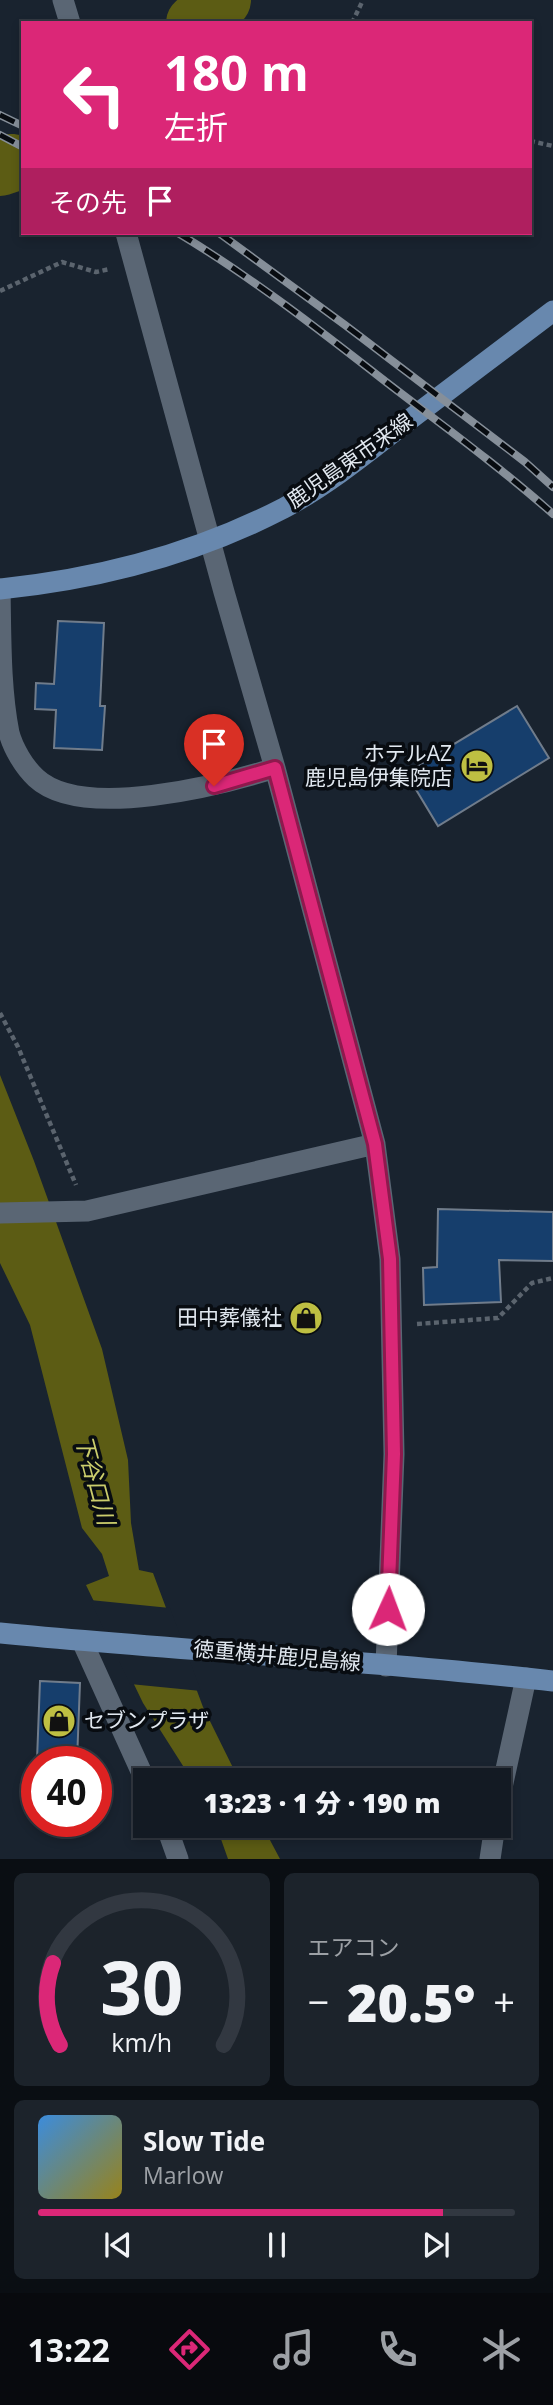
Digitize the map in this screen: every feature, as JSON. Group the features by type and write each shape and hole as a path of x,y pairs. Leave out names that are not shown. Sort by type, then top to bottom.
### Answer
{"main road":[{"name":"鹿児島東市来線","path":"0,589 84,577 158,559 227,535 286,507 349,467 553,311"},
{"name":"徳重横井鹿児島線","path":"0,1633 553,1681"}],"street":[{"path":"64,0 69,21"},
{"path":"127,235 275,768 375,1144 390,1259 394,1454 386,1666"},
{"path":"0,589 1,681 9,733 19,757 37,779 65,793 106,799 197,790 275,768"},
{"path":"0,1213 80,1211 375,1144"},
{"path":"90,1642 140,1768"},
{"path":"506,1768 526,1678"},
{"path":"171,1838 178,1859"},
{"path":"490,1859 493,1838"}],"path":[{"path":"353,21 363,0"},
{"path":"532,141 553,146"},
{"path":"0,291 62,262 96,272 134,263"},
{"path":"0,1013 18,1047 80,1211"},
{"path":"391,1326 498,1318 532,1283 553,1278"}],"water":[{"name":"下谷口川","path":"0,1075 102,1349 128,1460 131,1523 139,1570 153,1573 203,1707 233,1768 184,1768 143,1703 86,1585 109,1576 102,1554 82,1528 30,1325 0,1263"},
{"path":"221,1838 269,1838 280,1859 228,1859"}],"pier":[{"path":"90,1600 170,1608 201,1691 130,1684"}],"building":[{"path":"58,621 104,623 100,706 105,706 102,750 54,748 56,710 35,709 36,683 54,684"},
{"name":"ホテルAZ 鹿児島伊集院店","path":"517,706 549,758 438,826 406,773"},
{"path":"438,1209 553,1212 553,1261 499,1260 501,1302 424,1305 423,1268 437,1267"},
{"name":"セブンプラザ","path":"40,1681 80,1683 78,1746 38,1746"}],"waterway":[{"path":"197,21 222,0"},
{"path":"0,167 12,163"}],"railway":[{"path":"0,115 21,125"},
{"path":"0,135 21,146"},
{"path":"181,235 313,325 493,464 553,514"},
{"path":"222,235 345,325 525,462 553,487"}],"place":[{"name":"ホテルAZ 鹿児島伊集院店","path":"477,766"},
{"name":"田中葬儀社","path":"306,1318"},
{"name":"セブンプラザ","path":"59,1721"}],"route":[{"path":"214,786 275,768 375,1144 390,1259 394,1454 388,1609"}]}
